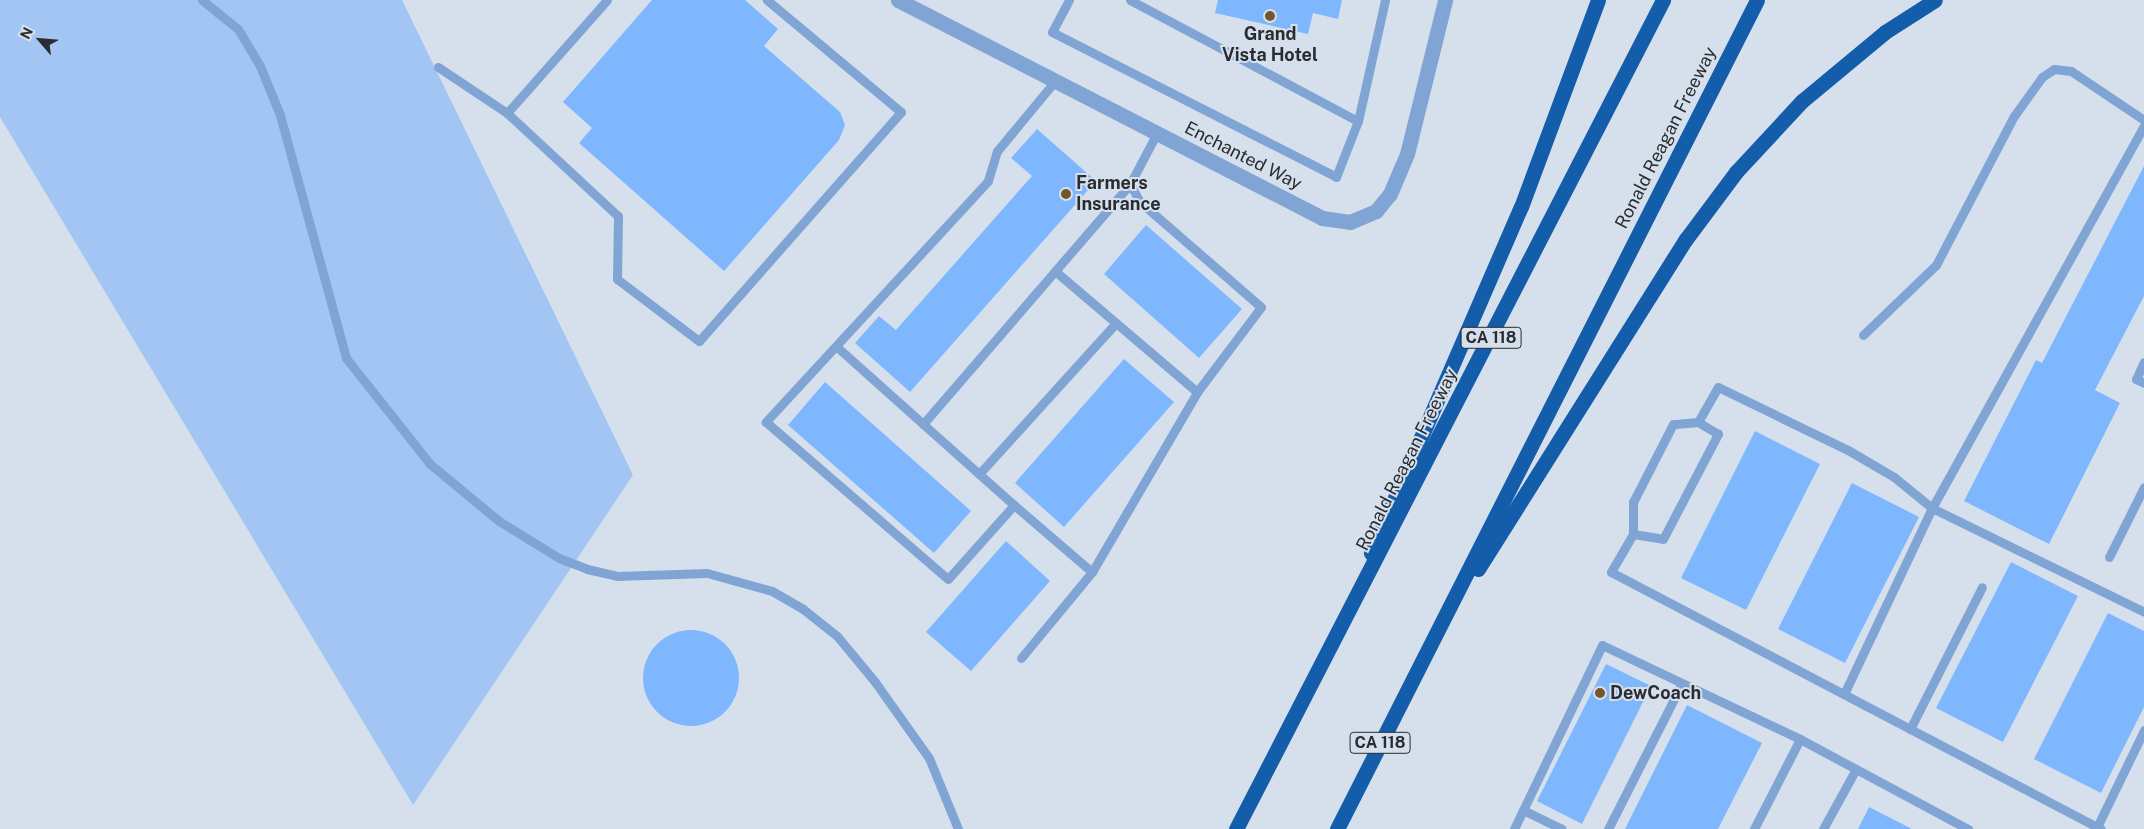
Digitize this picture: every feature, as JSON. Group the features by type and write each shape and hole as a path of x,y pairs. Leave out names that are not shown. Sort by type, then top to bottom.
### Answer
{"highway":[{"path":"1318,677 1521,207 1598,0"},
{"name":"Ronald Reagan Freeway","path":"1236,829 1318,677 1663,0"},
{"name":"Ronald Reagan Freeway","path":"1337,829 1757,0"},
{"path":"1423,657 1681,247 1736,172 1802,101 1885,32 1935,0"}],"street":[{"name":"Enchanted Way","path":"898,0 1322,218 1336,222 1365,218 1390,194 1407,154 1445,0"}],"lane":[{"path":"202,0 238,29 260,66 280,115 346,358 430,464 499,521 559,558 587,569 617,576 707,573 772,591 803,609 837,636 875,682 929,758 958,829"},
{"path":"507,113 607,0"},
{"path":"438,67 507,113 618,216 617,279 699,340 901,112 767,0"},
{"path":"1069,0 1052,32 1336,177 1358,121 1385,0"},
{"path":"1130,0 1358,121"},
{"path":"1863,335 1936,265 2014,116 2042,77 2054,69 2071,71 2144,120"},
{"path":"1014,505 948,579 766,422 988,181 998,151 1055,81"},
{"path":"1844,694 1932,508 2144,125"},
{"path":"923,424 1130,184 1157,133"},
{"path":"1021,658 1092,572 1197,392 1261,307 1140,202 1130,184"},
{"path":"1055,271 1197,392"},
{"path":"979,474 1116,323"},
{"path":"837,347 1092,572"},
{"path":"2144,362 2136,379 2144,383"},
{"path":"1698,422 1718,387 1848,450 1894,477 1932,508 2144,612"},
{"path":"1633,534 1663,538 1718,434 1698,422 1673,424 1633,502 1633,534 1611,572 2099,828 2144,730"},
{"path":"2109,557 2144,487"},
{"path":"1910,729 1982,587"},
{"path":"1514,829 1602,645 1681,685 1800,739 1968,829"},
{"path":"1608,829 1681,685"},
{"path":"1754,829 1800,739"},
{"path":"1823,829 1856,769"},
{"path":"1523,810 1562,829"}],"shaded area":[{"path":"0,0 402,0 633,475 413,805 0,117"}],"building":[{"path":"652,0 745,0 778,29 764,46 840,112 845,125 839,140 724,271 579,143 592,128 563,102"},
{"name":"Grand Vista Hotel","path":"1218,0 1342,0 1338,19 1313,13 1308,34 1215,13"},
{"path":"1037,129 1096,181 910,392 855,343 879,316 896,330 1032,176 1011,158"},
{"path":"2144,166 2144,296 2095,390 2120,403 2049,544 1964,501 2036,360 2042,363"},
{"path":"1146,225 1242,309 1199,358 1104,274"},
{"path":"1124,359 1174,402 1064,527 1015,483"},
{"path":"825,382 971,511 934,553 788,425"},
{"path":"1755,431 1820,464 1746,610 1681,578"},
{"path":"1852,483 1919,517 1845,663 1778,629"},
{"path":"1006,541 1050,581 971,671 926,632"},
{"path":"2011,562 2078,596 2003,742 1936,708"},
{"path":"2108,613 2144,631 2144,707 2101,793 2034,759"},
{"path":"691,630 710,633 725,644 736,659 739,678 736,697 725,712 710,723 691,726 672,723 657,712 646,697 643,678 646,659 657,644 672,633"},
{"path":"1606,664 1651,686 1582,824 1537,801"},
{"path":"1687,705 1762,743 1718,829 1625,829"},
{"path":"1869,807 1912,829 1858,829"}],"place":[{"name":"Grand Vista Hotel","path":"1270,16"},
{"name":"Farmers Insurance","path":"1066,194"},
{"name":"DewCoach","path":"1600,693"}]}
